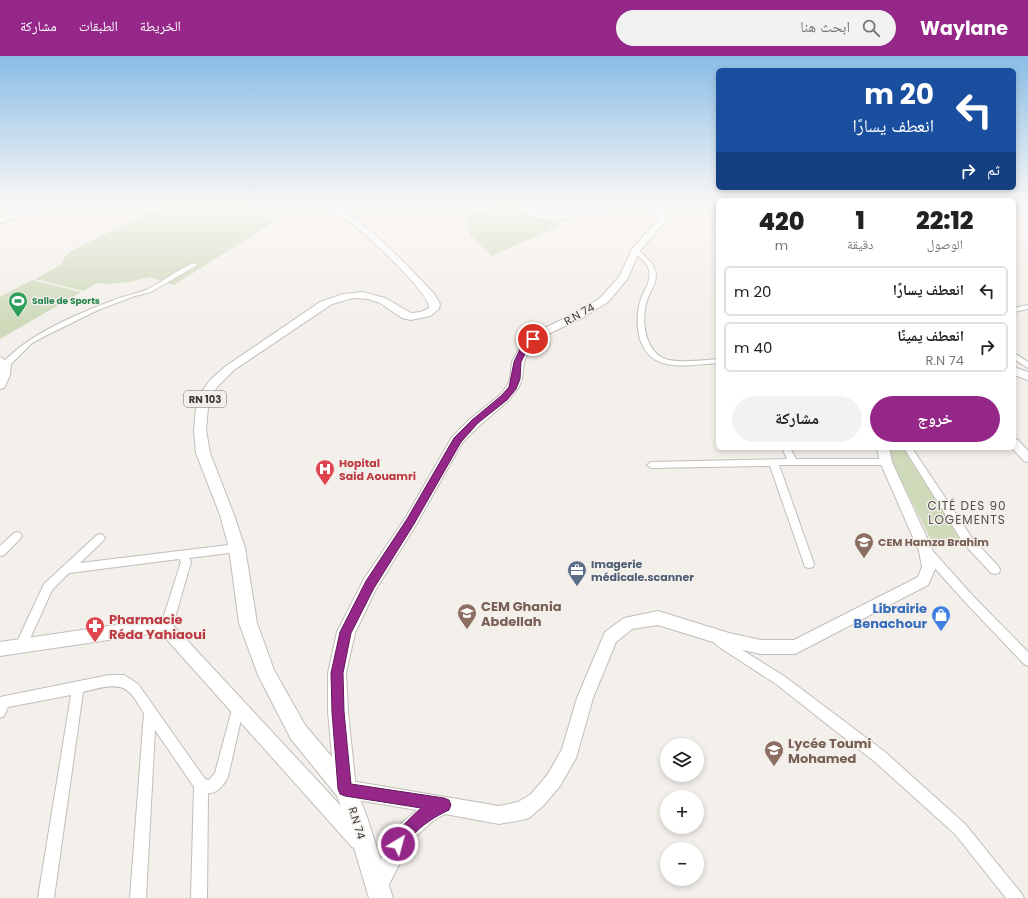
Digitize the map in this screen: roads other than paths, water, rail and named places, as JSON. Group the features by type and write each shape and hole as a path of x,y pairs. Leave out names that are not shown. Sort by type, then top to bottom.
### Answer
{"main road":[{"name":"RN 103","path":"345,789 298,732 267,674 248,623 237,548 228,515 203,453 200,430 202,408 207,393 214,383 230,368 324,304 340,297 354,295 373,297 385,301 405,316 411,317 426,314 435,308 431,297 378,242"},
{"name":"R.N 74","path":"379,892 355,814 345,789 338,712 337,673 346,632 370,584 410,522 457,440 475,422 504,398 513,387 516,379 518,362 524,349 533,339 542,333 580,315 604,300 623,278 636,251 643,242"},
{"path":"1016,372 1028,376"}],"street":[{"path":"636,251 649,264 653,274 652,283 643,300 641,313 643,340 647,351 656,359 670,363 716,361"},
{"path":"0,386 4,375 3,362 19,350 45,334 96,309 133,295 149,291 194,265"},
{"path":"1016,310 1028,307"},
{"path":"1016,357 1028,366"},
{"path":"1016,445 1028,458"},
{"path":"787,450 793,462"},
{"path":"909,450 968,541 995,570"},
{"path":"345,789 499,815 522,811 537,800 554,780 570,752 585,698 610,636 629,623 658,618 730,640 761,647 795,647 923,581 929,567 926,551 884,455 793,462 651,465"},
{"path":"773,462 809,564"},
{"path":"0,552 17,536"},
{"path":"21,646 48,587 100,538"},
{"path":"66,569 237,548"},
{"path":"926,551 969,599 1028,660"},
{"path":"166,628 186,562 182,555"},
{"path":"0,649 156,626 166,628 364,846"},
{"path":"708,633 780,680 880,757 960,829 1016,898"},
{"path":"0,712 3,702 109,681 124,681 134,688 201,785 200,898"},
{"path":"46,898 78,687"},
{"path":"201,785 211,787 221,777 238,706"},
{"path":"138,898 150,712"},
{"path":"379,892 392,854 405,833 426,814 444,805"}],"place":[{"name":"Salle de Sports","path":"18,318"},
{"name":"Hopital Said Aouamri","path":"325,486"},
{"name":"CEM Hamza Brahim","path":"864,559"},
{"name":"Imagerie médicale.scanner","path":"577,587"},
{"name":"CEM Ghania Abdellah","path":"467,630"},
{"name":"Librairie Benachour","path":"941,632"},
{"name":"Pharmacie Réda Yahiaoui","path":"95,643"},
{"name":"Lycée Toumi Mohamed","path":"774,767"}],"district":[{"name":"CITÉ DES 90 LOGEMENTS","path":"967,513"}]}
